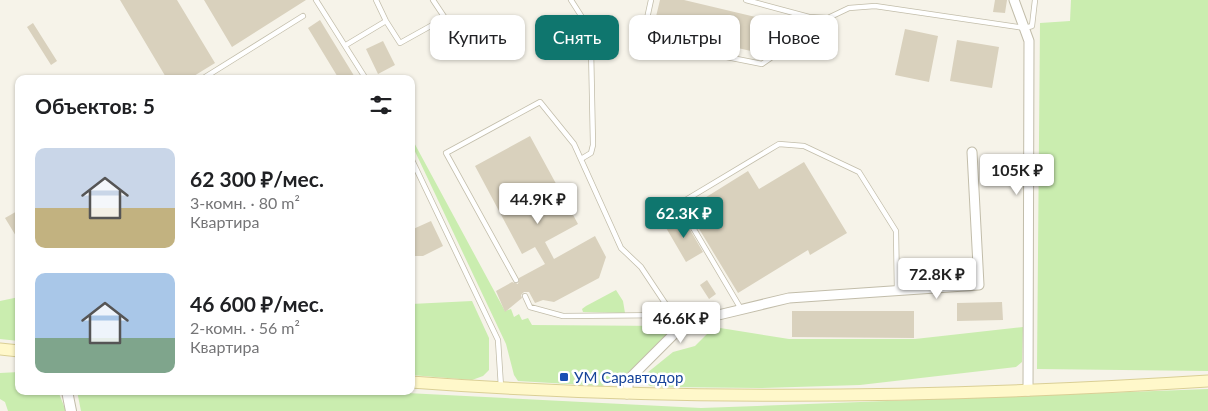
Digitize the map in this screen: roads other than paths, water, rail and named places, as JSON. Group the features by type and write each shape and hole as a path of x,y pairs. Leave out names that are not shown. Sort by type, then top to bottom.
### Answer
{"main road":[{"path":"0,349 15,351"},
{"path":"415,382 627,394 845,396 1028,390 1208,381"}],"street":[{"path":"1014,0 1029,41 1028,390"},
{"path":"627,394 629,380 681,327 710,317 789,298 979,285 972,152"},
{"path":"67,395 71,411"}],"lane":[{"path":"316,0 364,75"},
{"path":"376,0 386,21 400,43 445,18 433,0"},
{"path":"571,0 587,25 591,48 593,146 591,153 581,160"},
{"path":"651,0 643,37 656,43 762,64 768,60"},
{"path":"746,0 802,15"},
{"path":"834,15 849,8 875,6 1025,28 1032,26 1035,0"},
{"path":"208,75 303,16"},
{"path":"346,45 386,21"},
{"path":"516,280 446,152 540,102 574,144 621,248 641,267 681,327"},
{"path":"741,309 679,204 779,144 804,146 859,172 896,231 896,291"},
{"path":"415,166 498,340 501,388"},
{"path":"525,296 530,307 563,316 672,315"}],"place":[{"name":"УМ Саравтодор","path":"564,377"}]}
